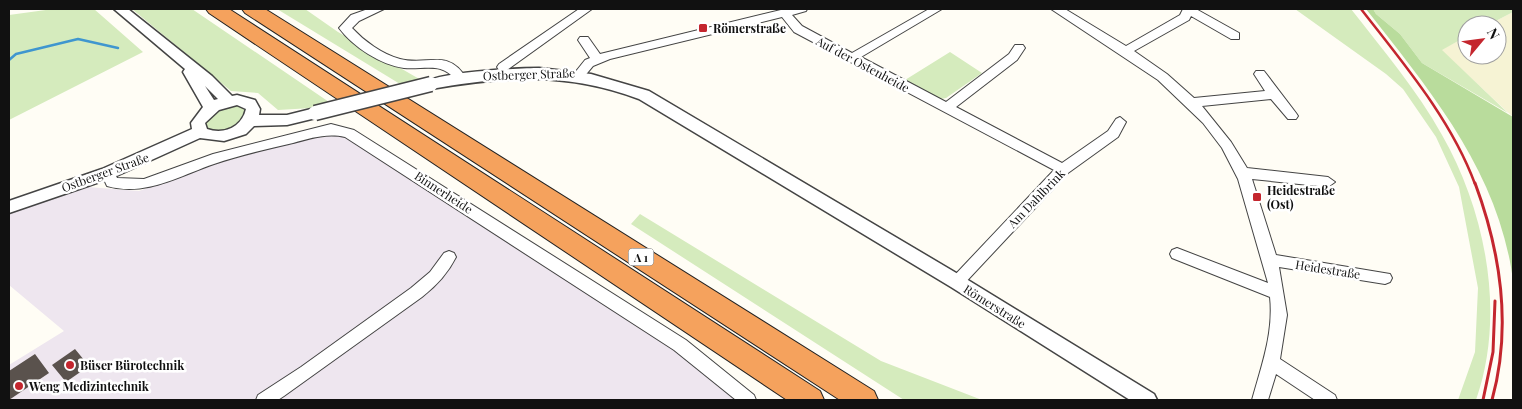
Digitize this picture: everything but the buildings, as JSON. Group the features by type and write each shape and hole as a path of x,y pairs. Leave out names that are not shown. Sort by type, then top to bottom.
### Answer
{"highway":[{"name":"A 1","path":"216,9 810,400"},
{"name":"A 1","path":"252,9 864,400"}],"street":[{"path":"120,9 207,79 220,95 228,101"},
{"path":"378,9 355,18 345,28 352,36 396,62 411,64 440,63 453,68 460,78"},
{"path":"502,67 586,9"},
{"name":"Ostberger Straße","path":"250,121 287,120 460,78 506,73 579,75 584,67 597,59 802,9"},
{"path":"853,58 862,50 937,9"},
{"path":"1057,9 1143,63 1192,103 1212,125 1242,173 1270,260 1279,313 1272,363 1260,400"},
{"path":"1126,52 1185,17 1188,9 1235,36"},
{"name":"Auf der Ostenheide","path":"785,13 798,29 1063,169"},
{"path":"568,22 583,38 597,59"},
{"path":"947,108 1013,57 1019,48"},
{"path":"186,64 211,108"},
{"path":"1260,74 1292,116"},
{"name":"Römerstraße","path":"579,75 626,88 656,101 957,282 1147,400"},
{"path":"1192,103 1274,94"},
{"path":"237,100 250,104 253,115 250,121 234,133 224,136 214,137 200,132 198,128 200,118 211,108 228,101 237,100"},
{"name":"Am Dahlbrink","path":"957,282 1063,169 1113,134 1120,122"},
{"name":"Binnerheide","path":"108,173 112,182 127,185 145,184 213,160 272,143 331,128 349,132 680,345 748,400"},
{"name":"Ostberger Straße","path":"9,206 108,173 200,132"},
{"path":"1242,173 1328,182"},
{"path":"1177,254 1276,293"},
{"path":"264,400 311,371 421,289 442,270 449,256"},
{"name":"Heidestraße","path":"1270,260 1385,278"},
{"path":"1272,363 1329,400"}],"shaded area":[{"path":"1513,12 1513,117 1457,65 1507,65 1507,15"},
{"path":"1457,41 1457,65 1441,50"},
{"path":"315,136 348,136 364,143 703,370 743,400 9,400 9,365 64,331 9,285 9,212 88,187 139,191 215,164"}],"green space":[{"path":"53,9 94,9 143,52 9,120 9,15"},
{"path":"132,9 192,9 329,102 312,108 278,110 258,93 231,91"},
{"path":"277,9 305,9 338,32 421,80 400,84"},
{"path":"1295,9 1351,9 1422,102 1457,165 1470,197 1480,230 1487,264 1490,299 1490,334 1485,367 1476,400 1458,400 1475,352 1478,288 1459,187 1436,137 1403,89 1386,74"},
{"path":"1366,9 1373,9 1376,14 1400,34 1422,63 1513,117 1513,284 1502,230 1474,161 1434,98"},
{"path":"1373,9 1513,9 1513,12 1507,15 1457,15 1457,42 1442,50 1508,113 1422,63 1400,34 1376,14"},
{"path":"950,52 982,73 946,98 941,99 905,80"},
{"path":"235,104 245,108 247,112 234,127 225,131 205,129 205,118 210,111"},
{"path":"640,214 881,361 982,400 904,400 631,224"},
{"path":"1513,284 1514,301 1513,335"}],"waterway":[{"path":"9,60 16,54 78,39 118,48"}],"railway":[{"path":"1361,9 1425,92 1453,137 1475,184"},
{"path":"1475,183 1491,236 1501,290 1501,345 1498,373 1492,400"},
{"path":"1483,400 1493,352 1495,301"}],"place":[{"name":"Römerstraße","path":"703,28"},
{"name":"Heidestraße (Ost)","path":"1257,197"},
{"name":"Büser Bürotechnik","path":"70,365"},
{"name":"Weng Medizintechnik","path":"19,386"}]}
